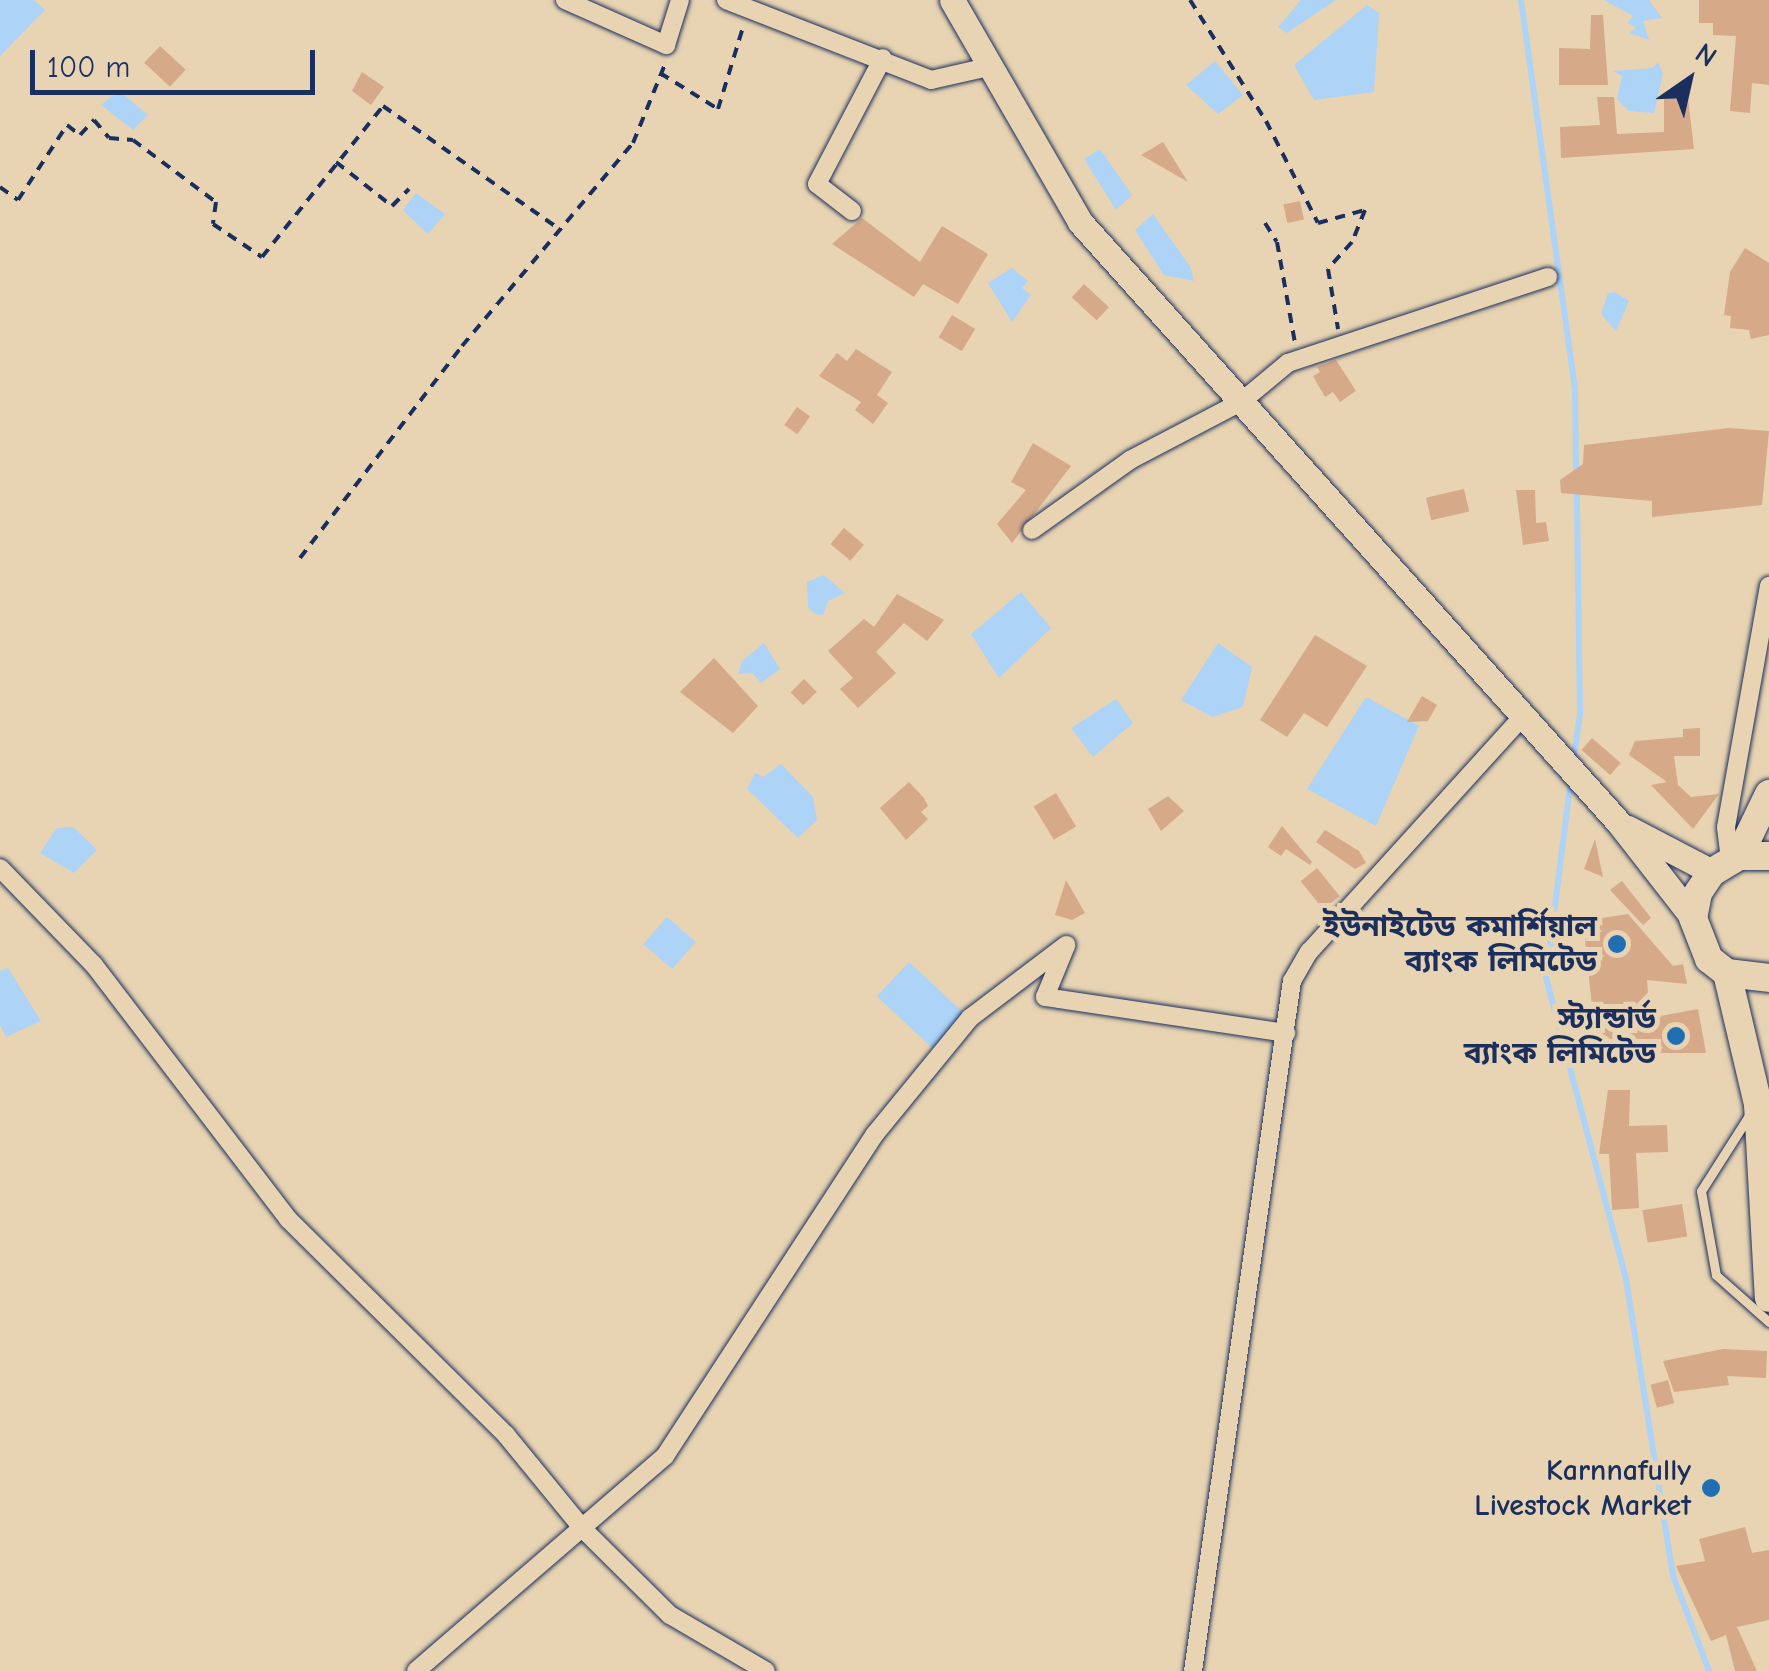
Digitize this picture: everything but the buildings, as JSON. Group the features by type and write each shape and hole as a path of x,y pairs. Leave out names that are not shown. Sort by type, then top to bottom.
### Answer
{"highway":[{"path":"1769,794 1727,863 1698,893 1693,918 1697,940 1727,973 1758,1104 1769,1298"},
{"path":"1727,863 1769,856"},
{"path":"1727,973 1769,978"}],"main road":[{"path":"952,0 1080,222 1620,823 1693,918"},
{"path":"1620,823 1727,863"}],"street":[{"path":"565,0 666,45 680,0"},
{"path":"726,0 883,58 931,80 988,67"},
{"path":"852,211 817,184 883,58"},
{"path":"1032,530 1130,460 1241,402 1298,360 1338,343 1548,277"},
{"path":"1727,863 1726,827 1769,586"},
{"path":"1192,1671 1297,967 1523,716"},
{"path":"0,868 94,966 288,1219 506,1435 582,1528 670,1615 766,1671"},
{"path":"416,1671 665,1456 875,1134 970,1018 1066,946 1045,997 1286,1032"}],"lane":[{"path":"1758,1104 1701,1191 1716,1275 1769,1322"}],"path":[{"path":"1190,0 1266,121 1314,218 1330,221 1366,210 1352,242 1328,270 1338,343"},
{"path":"660,73 718,109 749,8"},
{"path":"300,558 378,450 633,143 660,73 666,45"},
{"path":"0,187 18,200 67,125 80,135 94,120 109,138 133,140 216,202 213,224 262,257 383,106 559,229"},
{"path":"336,162 392,206 409,189"},
{"path":"1265,223 1277,242 1298,360"}],"water":[{"path":"0,0 34,0 45,10 0,56"},
{"path":"1301,0 1336,0 1287,33 1278,27"},
{"path":"1604,0 1649,0 1662,18 1643,21 1649,40 1629,33 1636,28 1628,23 1633,16"},
{"path":"1367,5 1379,13 1374,92 1314,100 1294,65"},
{"path":"1215,61 1243,95 1218,114 1186,85"},
{"path":"1658,62 1663,74 1654,113 1629,111 1617,99 1622,76 1613,71 1653,68"},
{"path":"119,91 148,115 133,130 101,105"},
{"path":"1100,149 1132,195 1116,210 1084,159"},
{"path":"416,193 445,214 428,234 403,210"},
{"path":"1153,214 1191,268 1194,281 1164,275 1135,230"},
{"path":"1012,268 1028,281 1022,288 1031,295 1012,322 988,283"},
{"path":"1615,292 1629,301 1616,331 1601,314 1608,293"},
{"path":"824,575 845,593 828,601 823,615 815,614 808,607 807,582"},
{"path":"1021,592 1051,628 999,678 971,634"},
{"path":"764,643 780,669 761,683 752,673 738,674 742,661"},
{"path":"1218,643 1252,667 1243,707 1212,717 1181,700"},
{"path":"1366,697 1419,726 1376,826 1307,789"},
{"path":"1116,699 1133,723 1093,757 1071,728"},
{"path":"781,764 813,797 817,820 798,838 747,789 755,773 763,777"},
{"path":"73,827 97,850 74,873 40,853 57,828"},
{"path":"667,917 696,942 672,969 643,944"},
{"path":"909,962 965,1014 933,1048 877,996"},
{"path":"8,968 41,1021 6,1037 0,1025 0,971"}],"waterway":[{"path":"1521,0 1575,389 1576,477"},
{"path":"1573,762 1580,714 1577,490"},
{"path":"1571,779 1546,978 1626,1279 1673,1576 1709,1671"}],"place":[{"name":"ইউনাইটেড কমার্শিয়াল ব্যাংক লিমিটেড","path":"1617,944"},
{"name":"স্ট্যান্ডার্ড ব্যাংক লিমিটেড","path":"1676,1036"},
{"name":"Karnnafully Livestock Market","path":"1711,1488"}]}
